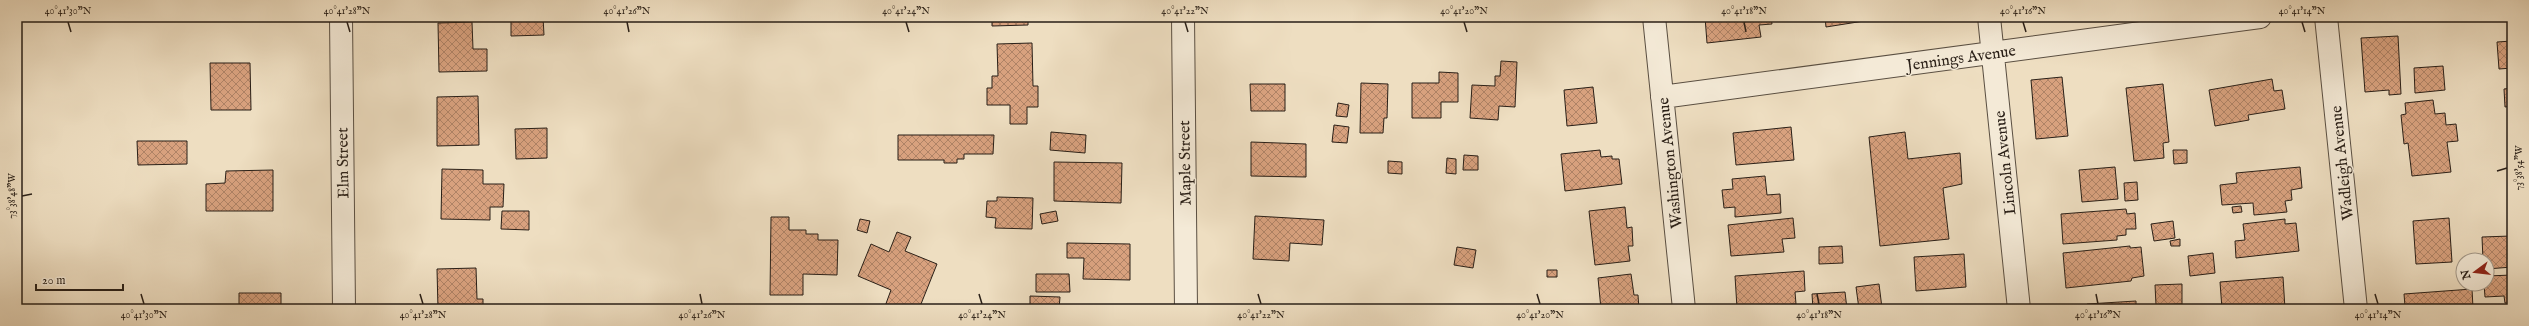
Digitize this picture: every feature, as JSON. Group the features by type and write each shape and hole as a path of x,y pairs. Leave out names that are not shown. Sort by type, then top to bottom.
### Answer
{"street":[{"name":"Elm Street","path":"340,17 344,309"},
{"name":"Maple Street","path":"1183,17 1186,309"},
{"name":"Washington Avenue","path":"1654,17 1684,309"},
{"name":"Lincoln Avenue","path":"1989,17 2019,309"},
{"name":"Jennings Avenue","path":"1662,97 2260,17"},
{"name":"Wadleigh Avenue","path":"2326,17 2356,309"}],"building":[{"path":"511,17 543,17 544,35 511,36"},
{"path":"992,17 1028,17 1028,25 992,26"},
{"path":"1705,17 1771,17 1772,24 1759,25 1761,37 1707,43"},
{"path":"1825,17 1864,17 1864,21 1826,27"},
{"path":"472,22 473,49 487,49 487,71 439,72 438,23"},
{"path":"2398,36 2401,94 2389,95 2389,90 2365,92 2361,38"},
{"path":"2512,41 2512,68 2499,69 2497,42"},
{"path":"1032,43 1033,86 1038,86 1038,107 1027,107 1027,124 1010,124 1010,105 987,105 987,88 992,88 992,76 998,76 997,44"},
{"path":"1501,61 1517,62 1515,107 1499,106 1498,120 1470,118 1472,85 1495,86 1495,76 1500,76"},
{"path":"210,63 250,63 251,110 211,110"},
{"path":"2443,66 2445,90 2415,93 2414,68"},
{"path":"1439,72 1458,73 1458,102 1441,102 1441,118 1412,118 1412,83 1439,83"},
{"path":"2062,77 2068,136 2036,139 2031,80"},
{"path":"2272,79 2274,91 2282,90 2285,109 2248,115 2249,120 2215,126 2209,90"},
{"path":"1361,83 1388,84 1387,118 1384,118 1383,133 1360,133"},
{"path":"1250,84 1285,84 1285,111 1251,111"},
{"path":"2163,84 2169,142 2163,143 2164,158 2134,161 2126,88"},
{"path":"1593,87 1597,123 1567,126 1564,90"},
{"path":"2512,88 2512,106 2505,107 2504,89"},
{"path":"478,96 479,145 437,146 437,97"},
{"path":"2433,100 2435,114 2445,113 2446,125 2456,124 2458,141 2447,142 2451,172 2412,176 2408,143 2404,144 2401,115 2406,114 2405,103"},
{"path":"1338,103 1349,105 1347,117 1336,116"},
{"path":"1334,125 1349,127 1347,143 1332,142"},
{"path":"1791,127 1794,160 1736,165 1733,133"},
{"path":"547,128 547,158 516,159 515,129"},
{"path":"1051,132 1086,135 1085,153 1050,150"},
{"path":"1905,132 1908,159 1960,153 1962,184 1943,188 1949,239 1880,246 1869,137"},
{"path":"898,135 994,135 993,154 964,154 964,159 957,159 957,163 944,163 944,160 898,160"},
{"path":"137,141 187,141 187,164 138,165"},
{"path":"1251,142 1306,144 1306,177 1251,176"},
{"path":"1600,150 1601,157 1612,156 1612,159 1619,159 1622,184 1565,191 1561,154"},
{"path":"2173,150 2187,150 2187,163 2174,164"},
{"path":"1464,155 1478,156 1478,170 1463,170"},
{"path":"1447,158 1456,159 1456,174 1446,173"},
{"path":"1388,161 1402,162 1402,174 1388,173"},
{"path":"1054,162 1122,163 1121,203 1054,201"},
{"path":"2115,167 2118,199 2082,202 2079,170"},
{"path":"2300,167 2302,188 2291,190 2292,200 2285,201 2287,212 2254,215 2253,203 2222,205 2220,185 2237,183 2236,173"},
{"path":"442,169 483,170 483,184 504,184 503,207 490,207 490,220 441,219"},
{"path":"273,170 273,211 206,211 206,184 225,183 226,171"},
{"path":"1765,176 1767,195 1780,194 1781,213 1735,217 1735,207 1724,208 1722,190 1733,189 1732,179"},
{"path":"2137,182 2138,200 2125,201 2124,183"},
{"path":"997,197 1033,198 1032,229 995,228 996,218 986,217 987,201 997,201"},
{"path":"2241,206 2242,212 2233,213 2232,207"},
{"path":"1625,207 1627,228 1632,227 1633,246 1628,246 1630,261 1595,265 1589,211"},
{"path":"2126,209 2127,214 2135,213 2136,229 2126,229 2126,235 2117,236 2117,240 2063,244 2061,214"},
{"path":"502,211 529,211 529,230 501,229"},
{"path":"1056,211 1058,221 1042,224 1040,214"},
{"path":"1255,216 1324,220 1322,245 1290,243 1289,261 1253,259"},
{"path":"771,217 789,217 789,230 806,230 806,234 818,234 818,240 838,240 837,275 803,274 803,295 770,295"},
{"path":"1793,218 1795,238 1782,239 1784,252 1731,256 1728,225"},
{"path":"2449,218 2452,262 2416,264 2413,221"},
{"path":"860,219 870,221 867,233 857,230"},
{"path":"2285,219 2285,224 2296,223 2299,251 2236,258 2235,241 2245,240 2243,224"},
{"path":"2173,221 2175,238 2154,241 2151,224"},
{"path":"897,232 911,237 905,251 937,264 919,309 884,309 891,290 858,276 871,244 889,252"},
{"path":"2511,236 2512,267 2495,268 2495,252 2483,252 2482,237"},
{"path":"2180,239 2180,246 2171,246 2170,241"},
{"path":"1067,243 1130,244 1130,280 1083,279 1084,258 1067,258"},
{"path":"1842,246 1843,263 1819,264 1819,247"},
{"path":"2130,246 2130,248 2141,247 2144,276 2132,278 2131,281 2066,288 2063,253"},
{"path":"1457,247 1476,250 1473,268 1454,265"},
{"path":"2213,253 2215,273 2190,276 2188,256"},
{"path":"1964,254 1966,287 1916,291 1914,257"},
{"path":"476,268 477,299 483,299 483,309 438,309 437,269"},
{"path":"1547,270 1557,270 1557,277 1547,277"},
{"path":"1804,271 1805,291 1795,292 1796,304 1737,308 1735,276"},
{"path":"1036,274 1069,274 1070,292 1036,292"},
{"path":"1631,274 1634,295 1638,295 1639,309 1601,309 1598,278"},
{"path":"2512,275 2512,303 2505,303 2504,296 2485,297 2485,292 2495,292 2495,276"},
{"path":"2283,277 2285,309 2222,309 2220,282"},
{"path":"1879,284 1882,308 1859,309 1856,287"},
{"path":"2182,284 2182,304 2156,305 2155,285"},
{"path":"2455,290 2455,292 2472,292 2473,308 2401,309 2401,306 2405,306 2404,294"},
{"path":"1845,292 1847,309 1813,309 1812,294"},
{"path":"239,293 281,293 281,309 239,309"},
{"path":"1030,296 1060,297 1059,309 1030,309"},
{"path":"2136,301 2136,309 2087,309 2087,304"}]}
